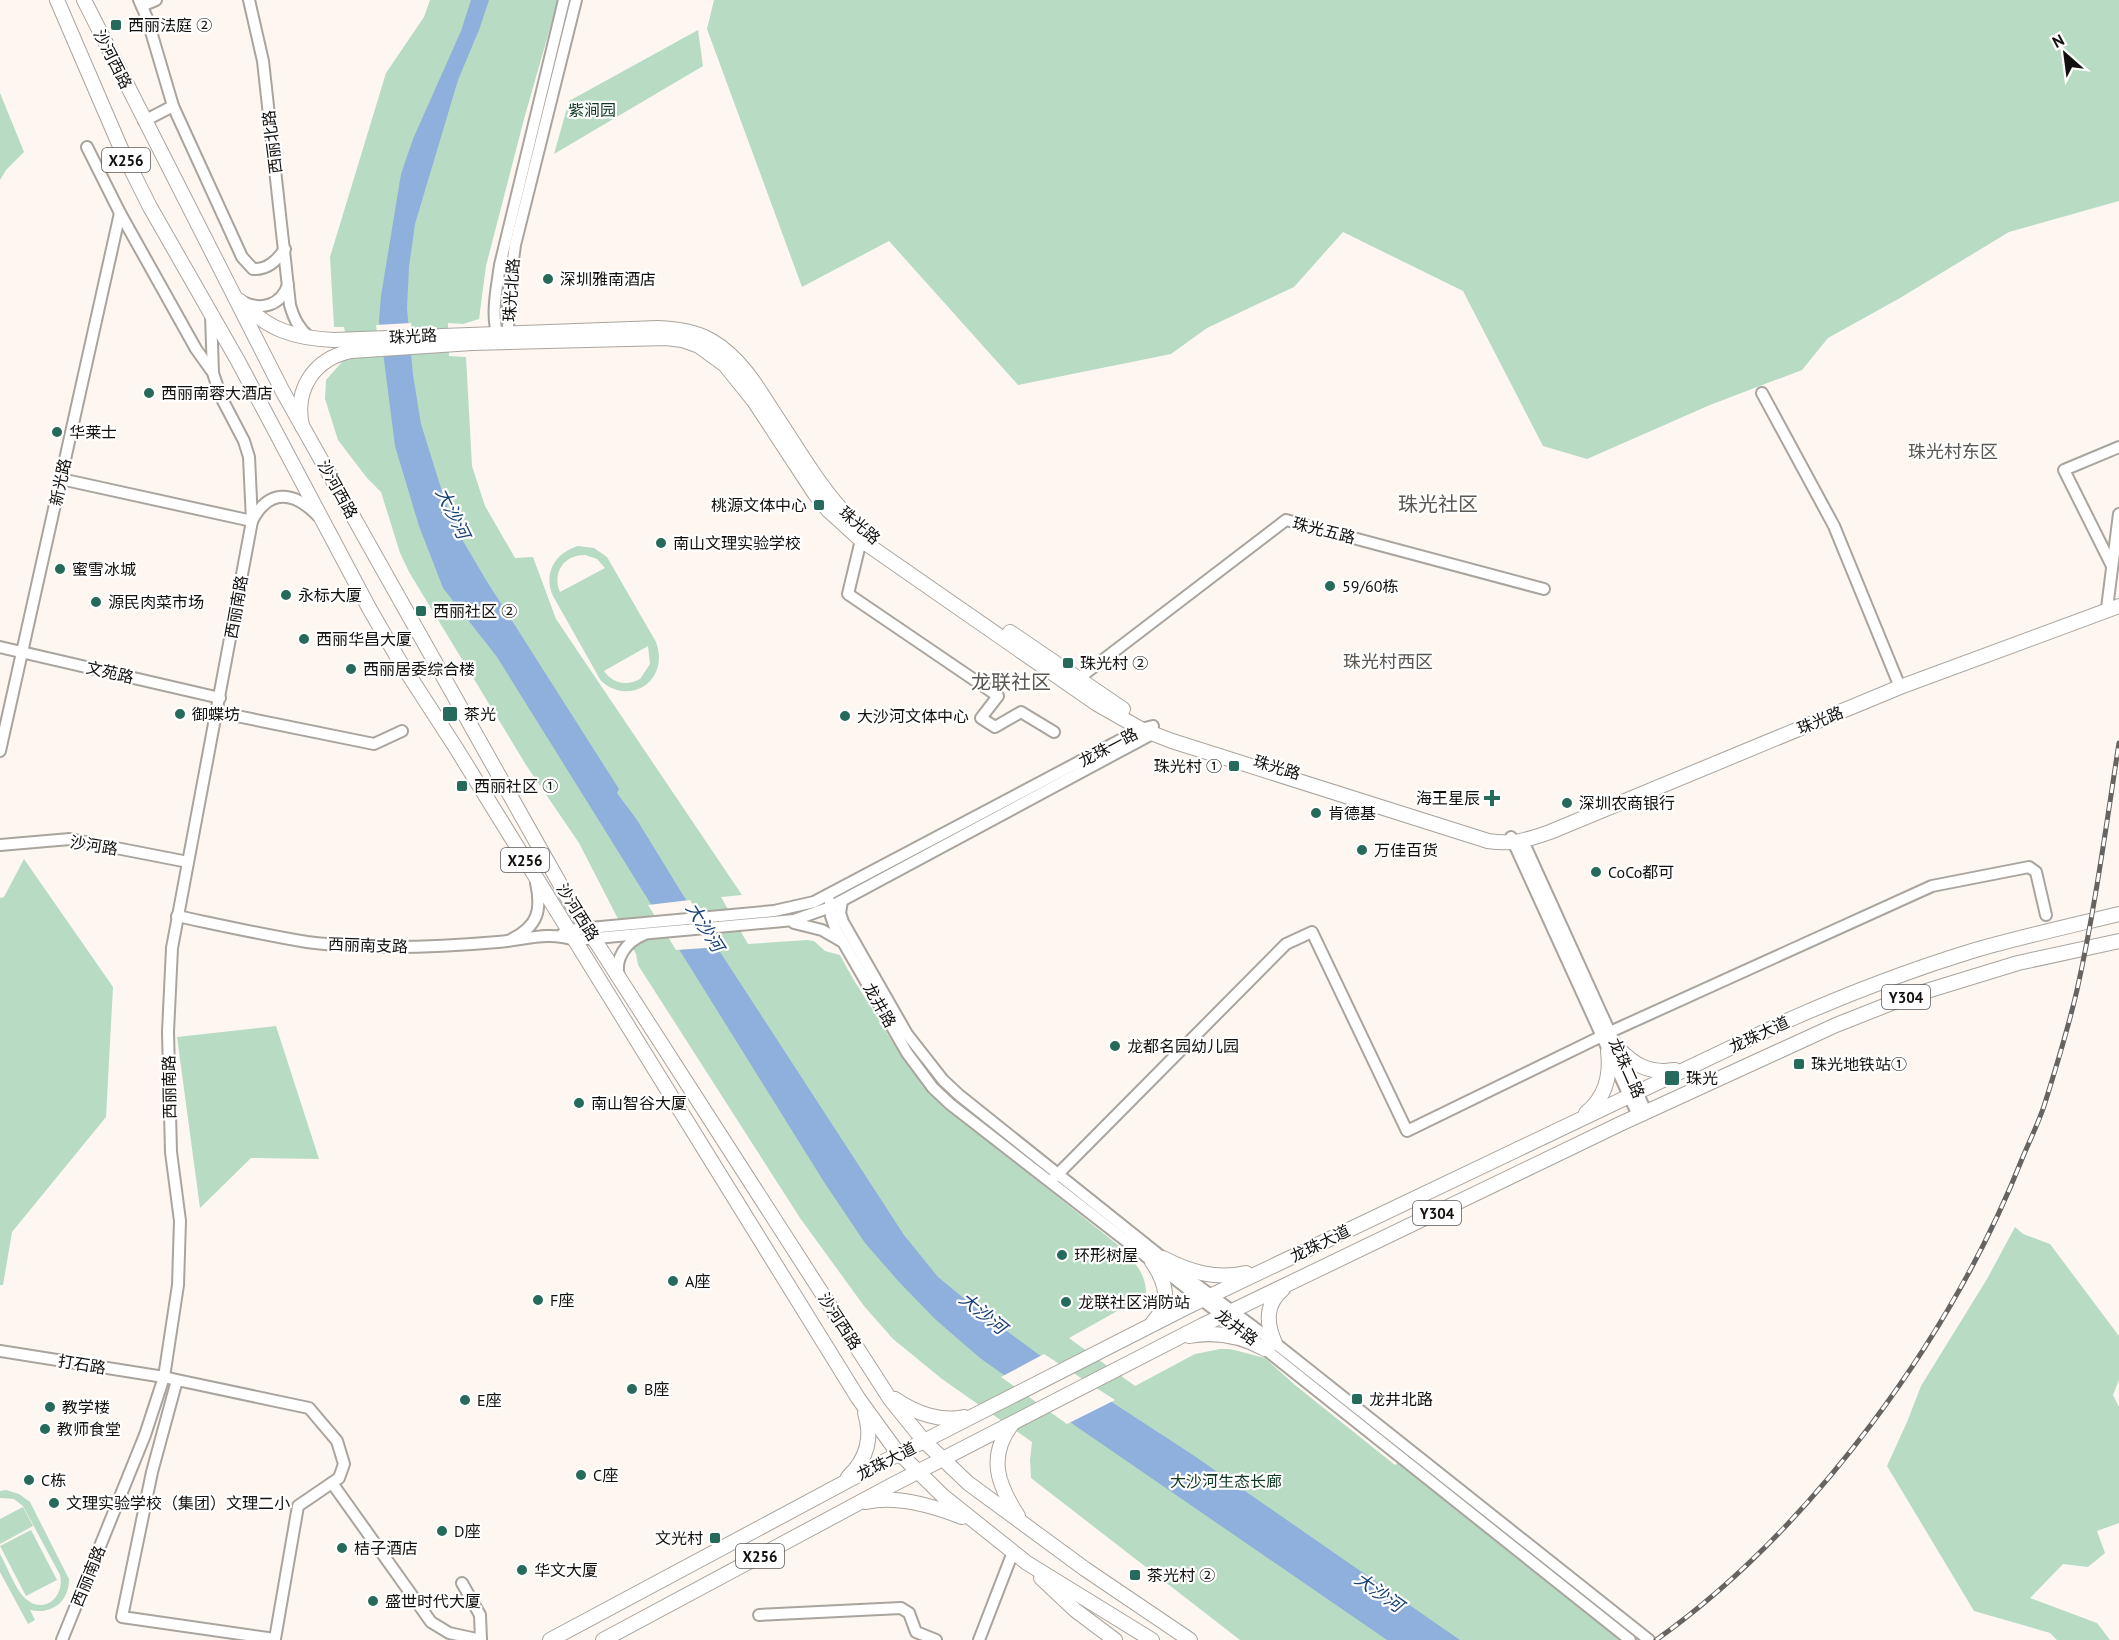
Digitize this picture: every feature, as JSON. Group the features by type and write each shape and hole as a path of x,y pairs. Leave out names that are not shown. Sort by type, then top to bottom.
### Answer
{"main road":[{"name":"沙河西路","path":"57,0 136,181 211,312 369,608 399,660 534,874 568,935 858,1398 916,1472 979,1525 1027,1563 1152,1640"},
{"name":"沙河西路","path":"84,0 302,426 563,890 882,1387 924,1442 968,1482 1085,1569 1190,1640"},
{"name":"珠光路","path":"239,300 250,311 276,329 296,336 351,345 658,328 685,330 710,340 733,357 747,373 824,489 856,525 1149,729"},
{"name":"珠光路","path":"502,336 666,338 682,340 699,346 725,364 815,494 828,510 861,540 1097,704 1149,729 1175,735 1516,841 1550,832 1900,687 2113,607"},
{"name":"珠光路","path":"302,426 299,411 304,386 321,365 351,345"},
{"name":"龙珠大道","path":"550,1640 900,1454 1206,1298 1826,1003 1899,975 1974,951 2119,914"},
{"name":"龙珠大道","path":"603,1640 916,1472 1178,1338 1642,1114 1836,1025 1898,1000 2018,963 2119,940"},
{"path":"1576,1121 1591,1109 1601,1096 1608,1082 1613,1049 1640,1067 1654,1071 1686,1069"},
{"path":"1157,1260 1191,1271 1221,1276 1237,1275 1280,1263"},
{"path":"1146,1328 1162,1311 1166,1292 1157,1260"},
{"path":"1178,1338 1196,1335 1226,1335 1270,1346 1268,1321 1270,1306 1273,1299 1289,1284"},
{"path":"882,1387 906,1407 928,1416 959,1419 975,1415"},
{"name":"X256","path":"831,1490 855,1470 866,1451 869,1436 868,1424 858,1398"},
{"path":"1013,1423 1001,1441 997,1453 997,1471 1008,1500 1027,1527"},
{"path":"855,1505 888,1500 918,1503 956,1514 979,1525"},
{"path":"1027,1563 1075,1610 1115,1640"}],"street":[{"path":"156,0 140,3 147,18 173,106 247,264 253,269 265,268 272,264 285,249"},
{"name":"西丽北路","path":"249,0 263,61 293,315 302,331 311,339"},
{"name":"珠光北路","path":"502,336 496,306 500,265 564,0"},
{"name":"珠光北路","path":"502,336 515,245 576,0"},
{"path":"144,121 173,106"},
{"path":"87,147 120,213 196,350 213,373"},
{"name":"新光路","path":"0,751 120,213"},
{"path":"239,300 257,307 271,304 283,296 288,284"},
{"name":"珠光路","path":"229,286 239,300"},
{"name":"西丽南路","path":"62,1640 145,1435 164,1377 178,1285 180,1221 171,1152 168,1032 172,948 252,521 249,457 244,441 221,397 213,373 211,312"},
{"path":"1762,393 1833,526 1900,687"},
{"path":"2112,566 2064,470 2119,447"},
{"path":"61,479 252,521 263,504 279,496 288,496 302,502 326,526"},
{"path":"2113,607 2112,566 2119,514"},
{"name":"珠光五路","path":"1078,679 1286,520 1544,589"},
{"path":"861,540 848,594 998,696 981,718 995,727 1021,712 1054,732"},
{"name":"文苑路","path":"0,647 220,698"},
{"path":"217,712 374,744 402,731"},
{"name":"龙珠一路","path":"568,935 783,910 837,897 1149,729"},
{"name":"沙河路","path":"0,845 70,839 188,862"},
{"name":"龙珠二路","path":"1516,841 1633,1094 1643,1105 1642,1114"},
{"path":"1054,1178 1286,944 1312,932 1407,1131 1606,1034 1932,886 2030,867 2037,872 2046,915"},
{"path":"510,941 527,930 537,915 539,896 534,874"},
{"name":"龙珠一路","path":"590,933 647,933 785,922 808,917 830,908 837,897"},
{"name":"龙井路","path":"837,897 840,914 846,927 907,1034 929,1064 959,1095 1054,1178 1157,1260 1649,1640"},
{"name":"龙井路","path":"830,908 832,920 907,1053 933,1088 950,1104 1054,1178"},
{"name":"西丽南支路","path":"177,916 306,942 336,945 441,946 510,941 545,935 568,935"},
{"path":"785,922 822,930 847,948"},
{"path":"619,977 618,965 624,949 635,938 647,933"},
{"name":"龙井路","path":"1270,1346 1630,1640"},
{"name":"打石路","path":"0,1351 164,1377 309,1408 332,1433 341,1450 344,1464 339,1478 332,1483"},
{"path":"177,1380 152,1472 122,1617 275,1639 298,1506 332,1483 431,1622 449,1633 481,1640 480,1615 462,1583"},
{"path":"979,1640 1013,1552"},
{"path":"759,1615 901,1608 909,1613 916,1632 936,1640"}],"green space":[{"name":"大沙河生态长廊","path":"430,0 558,0 486,266 479,319 463,324 448,323 449,356 466,357 472,466 485,506 515,558 533,557 556,619 742,895 721,897 748,944 807,940 814,941 825,951 840,955 897,1049 937,1098 1118,1245 1133,1261 1144,1279 1146,1293 1069,1338 1135,1386 1195,1354 1230,1349 1265,1358 1395,1465 1401,1461 1625,1640 1240,1640 1031,1478 1032,1442 942,1379 893,1339 864,1306 800,1218 638,965 636,954 579,843 526,765 409,572 400,553 381,492 367,478 338,440 325,399 326,380 349,354 344,327 334,327 330,257 386,73 424,17"},
{"path":"714,0 2119,0 2119,201 2009,232 1900,298 1828,338 1802,370 1710,405 1587,459 1543,446 1463,291 1343,232 1294,287 1207,328 1171,354 1018,385 889,241 802,287 707,29"},
{"name":"紫涧园","path":"698,30 703,66 554,154 569,101"},
{"path":"0,93 24,152 6,170 0,180"},
{"path":"578,546 594,548 607,557 656,642 659,656 658,668 653,678 645,686 624,691 601,681 553,596 550,588 550,572 557,559","holes":["585,555 597,559 605,568 560,592 558,578 562,566 571,558","648,646 650,664 640,679 630,683 620,683 604,671"]},
{"path":"24,859 113,987 106,1117 12,1232 3,1285 0,1285 0,898 4,897"},
{"path":"276,1026 319,1159 251,1158 200,1208 177,1037"},
{"path":"2015,1227 2023,1234 2050,1244 2119,1336 2119,1380 2113,1395 2119,1407 2119,1523 2097,1531 2105,1553 2088,1567 2063,1564 2030,1598 2097,1623 2110,1640 2057,1640 2050,1633 1974,1611 1887,1466 1921,1386 1987,1279"},
{"path":"6,1490 19,1494 30,1502 69,1579 66,1594 58,1605 45,1610 30,1610 35,1620 28,1624 0,1572 0,1554 19,1590 26,1599 33,1603 40,1605 52,1601 59,1590 60,1575 23,1506 14,1499 0,1498 0,1491"},
{"path":"23,1507 33,1526 0,1544 0,1519"},
{"path":"31,1530 57,1580 26,1596 0,1546"}],"water":[{"name":"大沙河","path":"471,0 489,0 458,80 415,224 409,267 407,308 413,375 421,424 445,501 463,541 486,580 619,789 617,793 637,820 683,895 904,1235 938,1277 1038,1354 1193,1455 1460,1640 1387,1640 980,1358 935,1319 900,1283 865,1243 824,1182 497,657 443,588 419,526 395,446 379,321 401,174 413,139 461,31"}],"pier":[{"path":"411,323 414,355 380,354 376,325"},
{"path":"690,900 720,947 676,950 648,905"},
{"path":"1044,1354 1115,1400 1067,1424 1001,1377"}],"railway":[{"path":"1656,1640 1714,1595 1769,1543 1822,1486 1917,1360 1993,1226 2042,1113 2070,1019 2089,929 2119,743"}],"place":[{"name":"西丽法庭 ②","path":"116,25"},
{"name":"深圳雅南酒店","path":"548,279"},
{"name":"西丽南蓉大酒店","path":"149,393"},
{"name":"华莱士","path":"57,432"},
{"name":"桃源文体中心","path":"819,505"},
{"name":"南山文理实验学校","path":"661,543"},
{"name":"蜜雪冰城","path":"60,569"},
{"name":"59/60栋","path":"1330,586"},
{"name":"永标大厦","path":"286,595"},
{"name":"源民肉菜市场","path":"96,602"},
{"name":"西丽社区 ②","path":"421,611"},
{"name":"西丽华昌大厦","path":"304,639"},
{"name":"珠光村 ②","path":"1068,663"},
{"name":"西丽居委综合楼","path":"351,669"},
{"name":"御蝶坊","path":"180,714"},
{"name":"茶光","path":"450,714"},
{"name":"大沙河文体中心","path":"845,716"},
{"name":"珠光村 ①","path":"1234,766"},
{"name":"西丽社区 ①","path":"462,786"},
{"name":"海王星辰","path":"1492,798"},
{"name":"深圳农商银行","path":"1567,803"},
{"name":"肯德基","path":"1316,813"},
{"name":"万佳百货","path":"1362,850"},
{"name":"CoCo都可","path":"1596,872"},
{"name":"龙都名园幼儿园","path":"1115,1046"},
{"name":"珠光地铁站①","path":"1799,1064"},
{"name":"珠光","path":"1672,1078"},
{"name":"南山智谷大厦","path":"579,1103"},
{"name":"环形树屋","path":"1062,1255"},
{"name":"A座","path":"673,1281"},
{"name":"F座","path":"538,1300"},
{"name":"龙联社区消防站","path":"1066,1302"},
{"name":"B座","path":"632,1389"},
{"name":"龙井北路","path":"1357,1399"},
{"name":"E座","path":"465,1400"},
{"name":"教学楼","path":"50,1407"},
{"name":"教师食堂","path":"45,1429"},
{"name":"C座","path":"581,1475"},
{"name":"C栋","path":"29,1480"},
{"name":"文理实验学校（集团）文理二小","path":"54,1503"},
{"name":"D座","path":"442,1531"},
{"name":"文光村","path":"715,1538"},
{"name":"桔子酒店","path":"342,1548"},
{"name":"华文大厦","path":"522,1570"},
{"name":"茶光村 ②","path":"1135,1575"},
{"name":"盛世时代大厦","path":"373,1601"}],"district":[{"name":"珠光村东区","path":"1953,451"},
{"name":"珠光社区","path":"1438,504"},
{"name":"珠光村西区","path":"1388,661"},
{"name":"龙联社区","path":"1011,682"}]}
